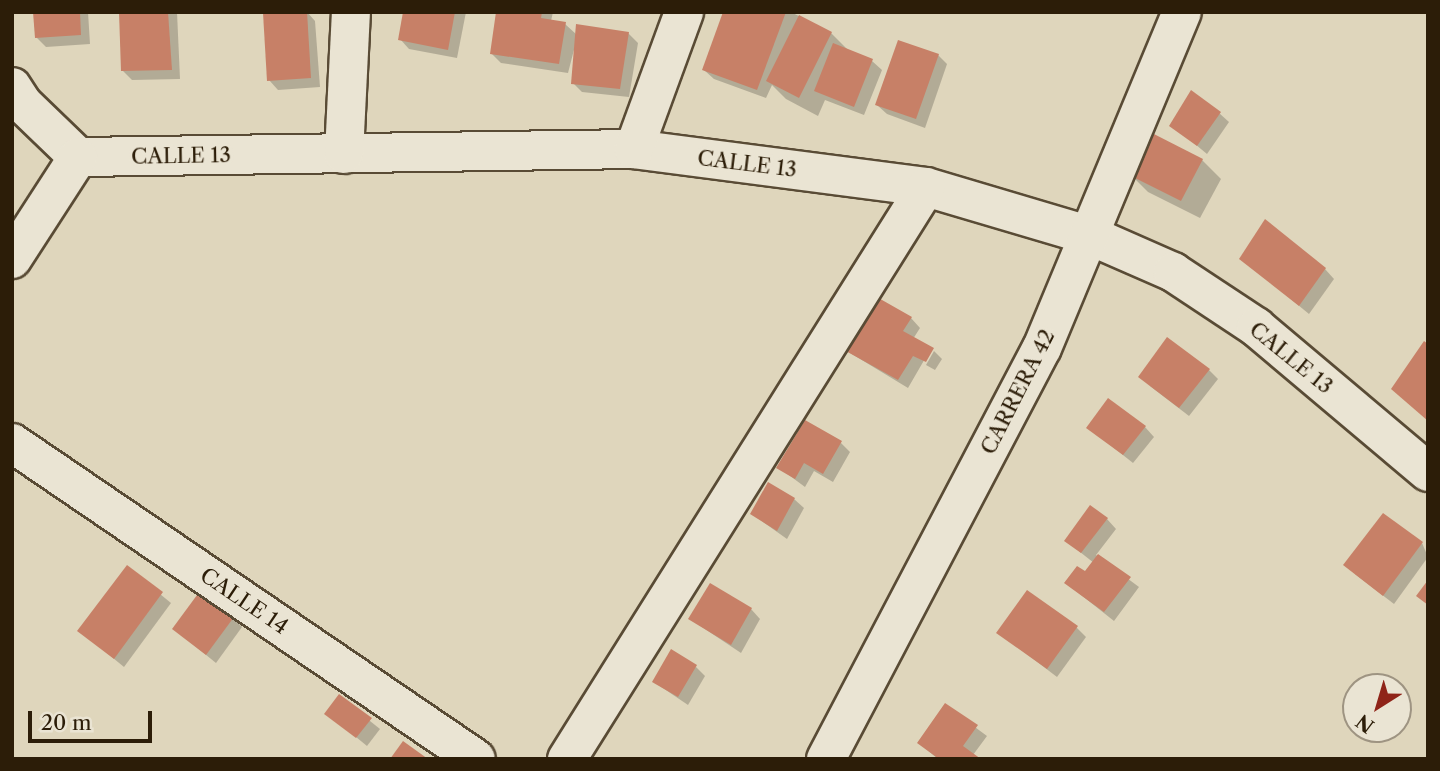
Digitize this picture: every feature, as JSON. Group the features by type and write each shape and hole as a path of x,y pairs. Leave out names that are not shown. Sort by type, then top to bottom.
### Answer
{"street":[{"path":"344,154 351,12"},
{"path":"634,149 684,12"},
{"name":"CARRERA 42","path":"826,759 1042,348 1091,236 1182,12"},
{"path":"12,87 23,104 78,157 12,259"},
{"name":"CALLE 13","path":"78,157 634,149 926,187 1091,236 1172,272 1256,327 1428,472"},
{"path":"567,759 926,187"},
{"name":"CALLE 14","path":"12,443 476,759"}],"building":[{"path":"33,12 80,12 81,35 35,38"},
{"path":"119,12 168,12 172,70 121,71"},
{"path":"307,12 311,78 267,81 263,13"},
{"path":"403,12 455,12 448,50 398,40"},
{"path":"496,12 542,12 541,18 566,22 559,64 490,54"},
{"path":"723,12 786,12 757,90 702,70"},
{"path":"799,15 832,32 799,98 766,81"},
{"path":"576,24 629,32 620,89 571,84"},
{"path":"898,40 939,54 916,119 875,105"},
{"path":"833,43 873,59 854,107 814,91"},
{"path":"1191,90 1221,112 1197,146 1169,126"},
{"path":"1148,131 1203,159 1181,201 1127,174"},
{"path":"1265,219 1326,268 1299,306 1239,259"},
{"path":"875,296 912,317 903,331 934,348 926,362 913,356 898,380 835,345"},
{"path":"1167,337 1210,369 1179,408 1138,377"},
{"path":"1424,341 1428,344 1428,421 1391,389"},
{"path":"1108,398 1146,426 1123,455 1086,428"},
{"path":"805,420 842,441 823,474 804,463 795,479 776,468"},
{"path":"768,482 795,498 777,531 750,514"},
{"path":"1090,505 1108,518 1081,553 1064,541"},
{"path":"1383,513 1423,542 1383,596 1343,565"},
{"path":"1098,554 1131,577 1104,612 1064,583 1077,566 1085,571"},
{"path":"127,565 163,592 114,659 77,631"},
{"path":"1428,580 1428,605 1416,596"},
{"path":"710,583 752,608 731,645 688,619"},
{"path":"1027,590 1078,626 1047,669 996,633"},
{"path":"200,591 234,617 206,655 172,629"},
{"path":"671,649 697,665 678,697 652,682"},
{"path":"339,694 372,718 356,738 324,714"},
{"path":"945,703 978,725 963,746 981,759 939,759 917,743"},
{"path":"403,741 428,759 390,759"}]}
